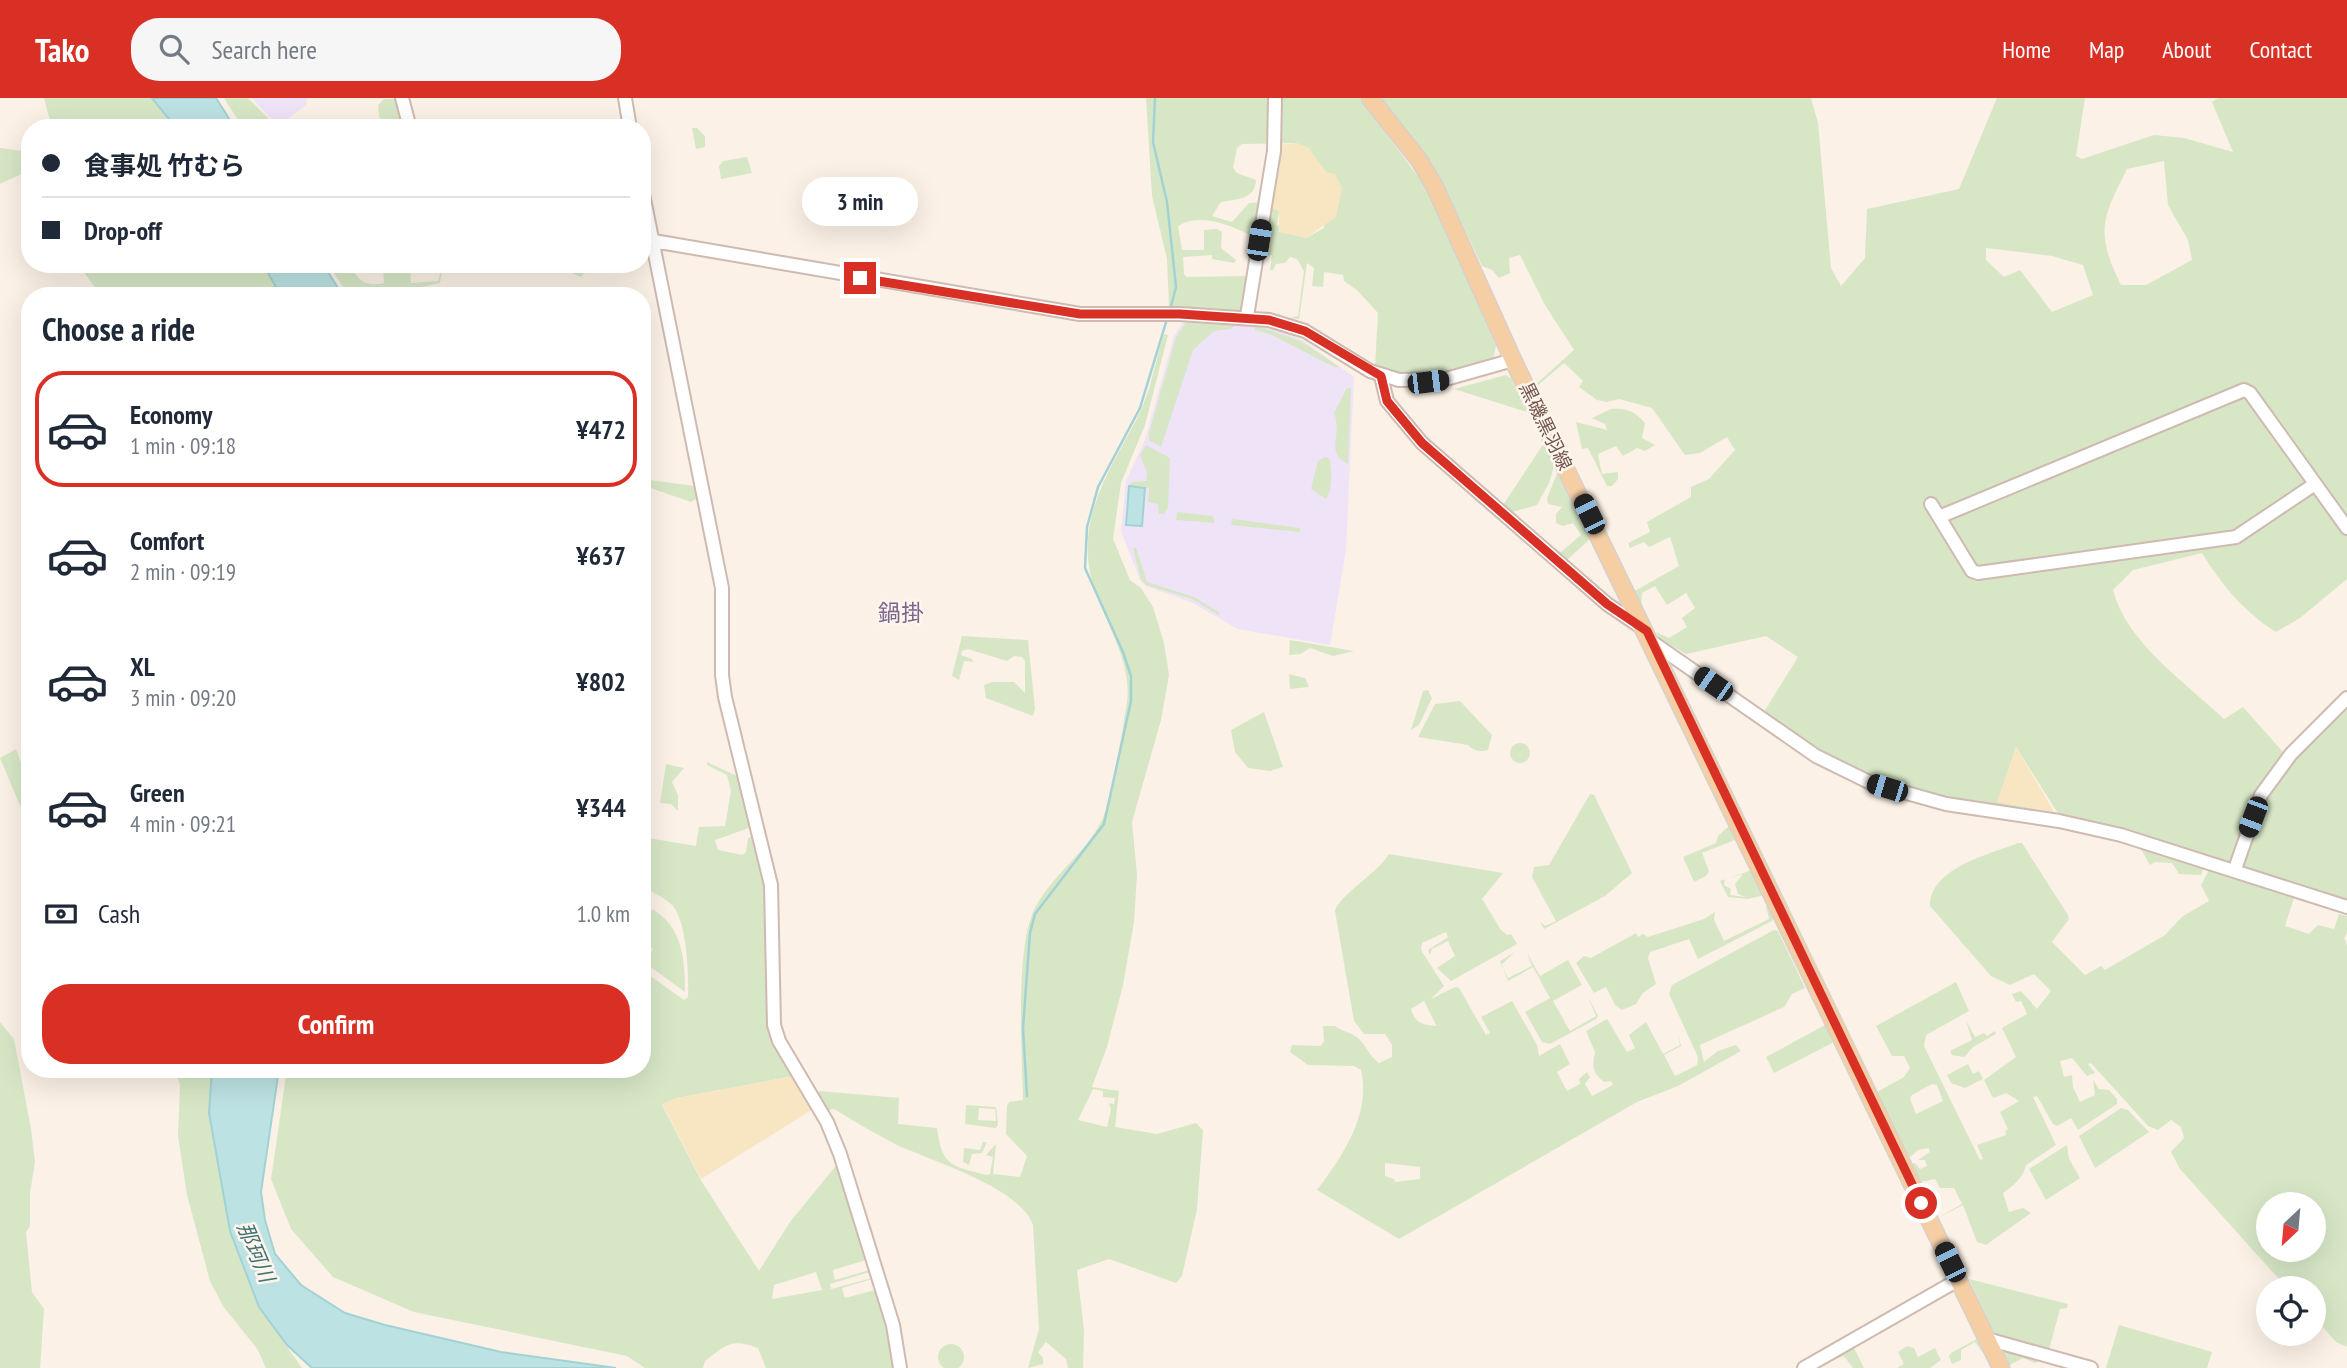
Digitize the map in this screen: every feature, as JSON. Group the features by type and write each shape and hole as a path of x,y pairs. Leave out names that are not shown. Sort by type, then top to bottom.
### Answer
{"main road":[{"name":"黒磯黒羽線","path":"1370,98 1419,160 1435,187 1513,360 1649,636 2001,1368"}],"street":[{"path":"402,98 407,119"},
{"path":"625,98 628,119"},
{"path":"1247,316 1274,151 1275,98"},
{"path":"651,241 1080,314 1247,316 1305,331 1381,376 1428,382 1513,360"},
{"path":"651,259 722,587 722,675 725,697 771,885 774,1025 779,1041 809,1087 840,1154 893,1325 900,1368"},
{"path":"1381,376 1387,401 1422,443 1607,604 1816,756 1871,783 1946,804 2085,826 2235,869 2347,907"},
{"path":"1939,517 2244,390 2250,393 2347,528"},
{"path":"1931,504 1972,571 1978,573 2236,537 2315,484"},
{"path":"2235,869 2261,795 2291,754 2347,698"},
{"path":"1804,1368 1958,1280"},
{"path":"1987,1339 2091,1368"}],"shaded area":[{"path":"252,98 307,98 306,105 287,119 272,119"},
{"path":"1184,320 1251,323 1275,328 1302,340 1354,377 1346,550 1330,645 1238,629 1191,602 1146,586 1140,580 1121,531 1126,481 1145,440 1174,336"}],"green space":[{"path":"44,98 152,98 169,119 50,119"},
{"path":"224,98 248,98 269,119 237,119"},
{"path":"1146,98 1360,98 1430,193 1496,346 1493,360 1449,372 1421,375 1391,372 1375,367 1378,313 1357,290 1344,281 1343,275 1324,272 1323,287 1312,286 1314,268 1307,263 1299,319 1289,318 1298,316 1304,271 1297,259 1290,257 1285,263 1276,264 1273,270 1270,270 1272,255 1264,256 1262,260 1270,207 1279,211 1277,225 1306,238 1324,228 1326,172 1314,157 1296,143 1242,144 1237,148 1233,168 1237,173 1256,180 1255,187 1249,195 1221,202 1212,216 1232,222 1249,203 1262,202 1252,254 1248,234 1231,227 1204,220 1178,226 1182,250 1204,250 1204,230 1217,229 1222,232 1221,248 1236,260 1234,263 1212,259 1212,255 1183,257 1184,274 1187,277 1245,276 1250,282 1246,311 1174,311 1169,306 1167,259 1152,196"},
{"path":"1380,98 1811,98 1818,123 1831,268 1841,286 1865,258 1867,209 1959,189 1997,98 2085,98 2076,156 2082,159 2154,135 2184,138 2233,152 2212,102 2218,98 2347,98 2347,579 2300,618 2276,632 2234,597 2202,553 2133,570 2113,590 2130,627 2159,660 2224,719 2243,707 2291,761 2347,707 2347,901 2217,858 2059,815 2016,747 1998,802 2037,809 2036,812 1901,788 1842,767 1764,712 1798,657 1766,636 1686,654 1660,639 1656,632 1669,638 1687,627 1682,618 1695,608 1686,593 1667,605 1655,586 1642,593 1641,607 1633,592 1679,566 1670,537 1649,547 1644,542 1630,548 1628,543 1650,532 1647,522 1691,497 1691,487 1709,479 1735,450 1727,437 1700,453 1685,455 1652,408 1619,399 1607,402 1597,400 1579,387 1583,381 1564,363 1536,387 1545,412 1534,386 1574,350 1545,305 1520,255 1509,258 1510,273 1499,278 1492,270 1482,266 1443,184 1423,152","holes":["2164,161 2168,205 2188,240 2192,260 2146,285 2121,285 2107,252 2107,214 2127,169","1986,248 2052,256 2083,265 2093,295 2052,312 2020,270 2004,277 1986,260"]},
{"path":"384,99 397,99 401,119 381,119 378,105"},
{"path":"692,128 697,128 705,136 705,147 696,149"},
{"path":"0,148 21,151 21,174 0,184"},
{"path":"747,157 752,173 721,179 719,166 723,161"},
{"path":"84,273 268,273 276,287 95,287"},
{"path":"334,273 355,273 359,279 372,284 384,283 383,273 410,273 411,283 438,281 442,273 440,283 422,287 343,287"},
{"path":"1186,322 1236,324 1231,329 1214,331 1193,350 1161,447 1149,440 1149,433 1176,337"},
{"path":"1255,325 1301,341 1338,366 1336,368 1272,335 1255,330"},
{"path":"1164,334 1168,335 1145,425 1121,483 1113,539 1130,580 1141,588 1153,607 1164,643 1169,675 1161,720 1132,822 1137,875 1134,922 1123,985 1107,1047 1092,1087 1119,1091 1115,1127 1157,1134 1196,1123 1203,1130 1197,1209 1182,1276 1176,1283 1109,1259 1077,1270 1084,1331 1083,1368 1068,1368 1066,1359 1046,1342 1038,1352 1043,1358 1043,1364 1028,1368 1039,1329 1033,1225 1025,1211 993,1187 973,1177 895,1144 834,1109 824,1111 815,1094 820,1091 899,1098 898,1124 937,1128 942,1151 951,1163 990,1174 993,1157 986,1155 996,1144 993,1174 1020,1177 1027,1156 1006,1134 1009,1102 1023,1100 1021,1003 1028,928 1041,898 1086,845 1101,822 1113,783 1126,708 1128,688 1125,669 1091,576 1088,537 1091,517 1104,480 1145,401","holes":["1093,1089 1103,1091 1103,1097 1115,1098 1114,1104 1109,1103 1111,1110 1107,1127 1078,1120"]},
{"path":"1506,375 1511,378 1527,412 1454,389"},
{"path":"1347,388 1351,388 1348,464 1335,449 1337,429 1334,413"},
{"path":"1611,409 1630,411 1637,416 1645,423 1642,438 1655,445 1645,451 1637,448 1623,456 1616,446 1598,454 1602,474 1618,472 1618,479 1612,486 1607,486 1588,448 1582,449 1576,422 1607,430 1605,424 1592,418"},
{"path":"1544,443 1555,463 1549,483 1537,505 1512,512 1503,505"},
{"path":"1146,445 1170,458 1168,508 1164,514 1159,514 1158,504 1148,502 1149,488 1129,486 1132,482 1146,481 1147,472 1140,455"},
{"path":"1329,458 1331,473 1331,485 1326,499 1311,489 1318,461"},
{"path":"1558,471 1591,538 1566,561 1540,538 1561,552 1581,535 1573,523 1563,526 1556,523 1556,514 1562,507 1548,504 1547,498"},
{"path":"651,480 695,486 698,498 691,502 651,488"},
{"path":"1177,512 1213,516 1215,523 1176,520"},
{"path":"1232,519 1300,528 1300,532 1231,525"},
{"path":"1133,548 1136,548 1147,582 1194,597 1220,613 1219,615 1192,599 1146,585 1141,580"},
{"path":"962,636 1028,640 1035,709 1033,716 986,698 984,685 992,682 1014,682 1025,693 1025,661 1022,657 1014,656 1007,661 968,649 962,651 961,655 973,662 964,661 959,680 952,676"},
{"path":"1290,640 1354,651 1333,656 1310,648 1300,654 1289,655"},
{"path":"1289,674 1305,678 1309,687 1290,689"},
{"path":"1428,690 1432,698 1419,725 1411,730 1423,691"},
{"path":"1460,701 1492,735 1488,750 1418,737 1435,704"},
{"path":"1264,712 1283,767 1270,771 1248,768 1235,752 1231,730"},
{"path":"1520,743 1527,746 1530,753 1527,760 1520,763 1513,760 1510,753 1513,746"},
{"path":"16,749 21,763 21,808 0,758"},
{"path":"707,762 739,777 751,822 749,828 715,840 718,850 742,855 746,852 748,838 756,835 768,883 769,996 794,1076 677,1098 662,1105 702,1182 759,1271 790,1222 839,1162 870,1272 830,1284 831,1289 872,1278 908,1368 766,1368 758,1348 735,1343 712,1355 705,1361 703,1368 645,1368 627,1356 414,1312 333,1277 291,1229 271,1179 286,1078 651,1078 651,976 684,1000 688,997 688,988 686,948 681,921 671,904 651,891 651,838 696,846 699,827 725,826 731,791 727,775 707,765","holes":["866,1260 869,1270 835,1280 833,1270","816,1272 822,1290 772,1299 774,1285","872,1279 875,1290 845,1298 842,1288"]},
{"path":"666,764 684,768 672,782 678,795 678,811 671,804 660,803"},
{"path":"1590,794 1594,795 1632,873 1605,896 1544,929 1540,921 1545,926 1556,921 1532,877 1534,867 1549,865"},
{"path":"1729,826 1735,840 1702,853 1709,871 1706,876 1694,882 1683,857 1716,843 1718,836"},
{"path":"2022,843 2068,915 2069,919 2052,942 2085,975 2101,966 2105,970 2165,935 2183,916 2209,901 2201,885 2210,868 2294,898 2285,926 2309,934 2318,925 2334,929 2339,914 2347,916 2347,933 2344,938 2347,945 2347,1347 2336,1342 2326,1331 2326,1276 2276,1276 2264,1262 2326,1262 2326,1192 2256,1192 2256,1254 2180,1169 2171,1152 2184,1138 2181,1127 2171,1120 2158,1130 2148,1126 2091,1063 2088,1064 2095,1073 2087,1076 2072,1058 2060,1061 2064,1077 2072,1075 2073,1087 2080,1102 2095,1095 2093,1080 2099,1089 2109,1090 2117,1099 2117,1104 2078,1130 2071,1118 2057,1126 2053,1124 2037,1096 2033,1097 2056,1145 2026,1165 2020,1178 2003,1193 2009,1212 2023,1208 2031,1213 1986,1245 1977,1242 1963,1205 1938,1218 1962,1204 1954,1188 1940,1188 1935,1179 1920,1182 1911,1164 1915,1163 1920,1169 1927,1166 1925,1160 1918,1160 1930,1152 1929,1148 1918,1150 1908,1159 1875,1097 1877,1092 1904,1077 1910,1068 1904,1056 1892,1056 1876,1026 1956,982 1969,1011 1926,1035 1924,1046 1980,1160 1983,1159 1977,1145 2006,1135 2005,1131 2008,1129 2000,1112 2019,1101 2006,1093 1993,1098 1984,1080 2016,1057 2002,1028 2027,1014 2021,1001 2016,1002 2012,994 2021,991 2037,1009 2051,991 2034,974 2010,985 1991,976 1930,906 1933,893 1940,882 1950,873 1977,858","holes":["1932,1084 1937,1085 1943,1101 1916,1114 1910,1099 1912,1095"]},
{"path":"2138,844 2204,867 2201,875 2179,874 2172,863 2155,862 2150,865"},
{"path":"1389,854 1503,873 1482,899 1501,930 1507,935 1511,934 1517,944 1451,981 1437,968 1455,956 1448,941 1432,949 1430,955 1428,950 1448,937 1446,932 1422,943 1421,950 1444,986 1431,999 1455,987 1459,988 1486,1035 1490,1033 1481,1017 1512,1001 1537,1045 1539,1056 1560,1044 1570,1064 1557,1072 1567,1091 1580,1084 1579,1079 1587,1072 1590,1077 1585,1084 1592,1096 1613,1085 1611,1081 1604,1082 1595,1072 1595,1052 1586,1031 1607,1019 1627,1052 1635,1048 1629,1035 1646,1022 1663,1054 1680,1045 1677,1031 1681,1046 1664,1055 1675,1076 1697,1065 1698,1057 1669,994 1672,985 1774,930 1778,931 1805,988 1792,994 1784,1007 1700,1045 1704,1062 1718,1051 1736,1045 1741,1051 1678,1086 1637,1102 1399,1239 1317,1190 1345,1149 1358,1119 1363,1087 1361,1070 1354,1066 1308,1065 1290,1052 1292,1045 1321,1046 1324,1041 1323,1026 1335,1026 1358,1038 1379,1063 1392,1057 1392,1045 1385,1034 1364,1034 1354,1021 1335,911 1338,904","holes":["1424,1001 1436,1025 1436,1026 1420,1022 1413,1014 1411,1009","1385,1163 1420,1167 1420,1179 1395,1182 1385,1176"]},
{"path":"1752,870 1764,895 1748,899 1728,897 1720,881 1725,879 1724,885 1731,889 1730,895 1745,897 1738,894 1735,884 1743,874 1729,878"},
{"path":"1769,905 1774,917 1772,921 1698,959 1689,939 1650,952 1648,958 1656,984 1643,993 1636,1004 1622,1010 1615,1005 1606,987 1594,993 1576,963 1584,956 1591,958 1636,933 1638,937 1643,934 1648,937 1704,919 1715,912 1714,920 1724,941 1769,919 1766,906"},
{"path":"652,909 662,916 676,935 683,956 685,992 651,967"},
{"path":"1515,952 1501,965 1500,961"},
{"path":"1527,953 1540,976 1568,960 1582,985 1553,1001 1570,1031 1596,1016 1588,997 1598,1016 1550,1044 1542,1042 1525,1012 1550,998 1533,967 1508,981 1503,969 1508,978 1532,966"},
{"path":"1966,1021 1975,1037 1984,1033 1987,1036 1995,1031 1996,1034 1973,1047 1964,1057 1952,1055 1950,1051 1972,1040"},
{"path":"0,1022 14,1039 31,1129 35,1162 30,1193 30,1226 26,1232 32,1292 44,1309 40,1368 0,1368"},
{"path":"1827,1024 1834,1040 1832,1043 1774,1073 1766,1057"},
{"path":"1968,1064 1973,1074 1979,1071 1983,1079 1965,1088 1951,1083 1947,1075"},
{"path":"178,1078 211,1078 209,1113 261,1310 302,1368 266,1368 258,1350 223,1306 210,1281 187,1195 178,1136 180,1085"},
{"path":"966,1105 996,1107 998,1125 995,1128 965,1124","holes":["979,1108 995,1109 996,1121 978,1120"]},
{"path":"2121,1108 2128,1110 2149,1132 2095,1168 2079,1136"},
{"path":"983,1142 987,1142 982,1153 972,1154 969,1165 963,1162 964,1148 980,1150"},
{"path":"2067,1145 2069,1159 2080,1178 2046,1200 2029,1169"},
{"path":"1969,1279 2068,1304 2067,1308 2060,1309 2049,1350 1995,1335"},
{"path":"2119,1325 2212,1352 2207,1368 2106,1368"},
{"path":"1979,1338 1983,1353 1975,1342 1961,1350 1961,1360 1952,1364 1949,1356 1951,1353"},
{"path":"1852,1344 1864,1368 1853,1368 1844,1356 1834,1360 1832,1354"},
{"path":"946,1345 956,1345 963,1352 963,1362 956,1369 946,1369 939,1362 939,1352"},
{"path":"1907,1346 1914,1348 1918,1357 1935,1348 1941,1360 1930,1368 1897,1368 1904,1364 1898,1352"},
{"path":"1999,1347 2041,1358 2035,1363 2023,1358 2008,1366"}],"sand":[{"path":"1296,143 1308,147 1326,172 1335,174 1342,188 1336,217 1306,238 1279,232 1279,211 1270,207 1277,145"},
{"path":"2016,747 2054,812 1997,802"},
{"path":"794,1076 813,1109 701,1179 662,1104 677,1098"}],"water":[{"path":"152,98 216,98 229,119 169,119"},
{"path":"268,273 329,273 337,287 276,287"},
{"path":"1129,486 1145,488 1142,526 1126,525"},
{"name":"那珂川","path":"211,1078 278,1078 261,1192 265,1220 275,1254 301,1285 345,1313 501,1352 616,1368 312,1368 287,1345 259,1307 230,1231 209,1113"}],"waterway":[{"path":"1155,98 1153,142 1167,202 1176,287 1170,310"},
{"path":"1027,1096 1023,1028 1030,933 1035,914 1104,824 1131,701 1131,676 1123,652 1085,568 1087,527 1098,487 1140,408 1167,319"}],"district":[{"name":"鍋掛","path":"901,612"}],"route":[{"path":"860,278 1080,314 1247,316 1269,320 1305,331 1381,376 1387,401 1422,443 1607,604 1647,631 1921,1203"}]}
